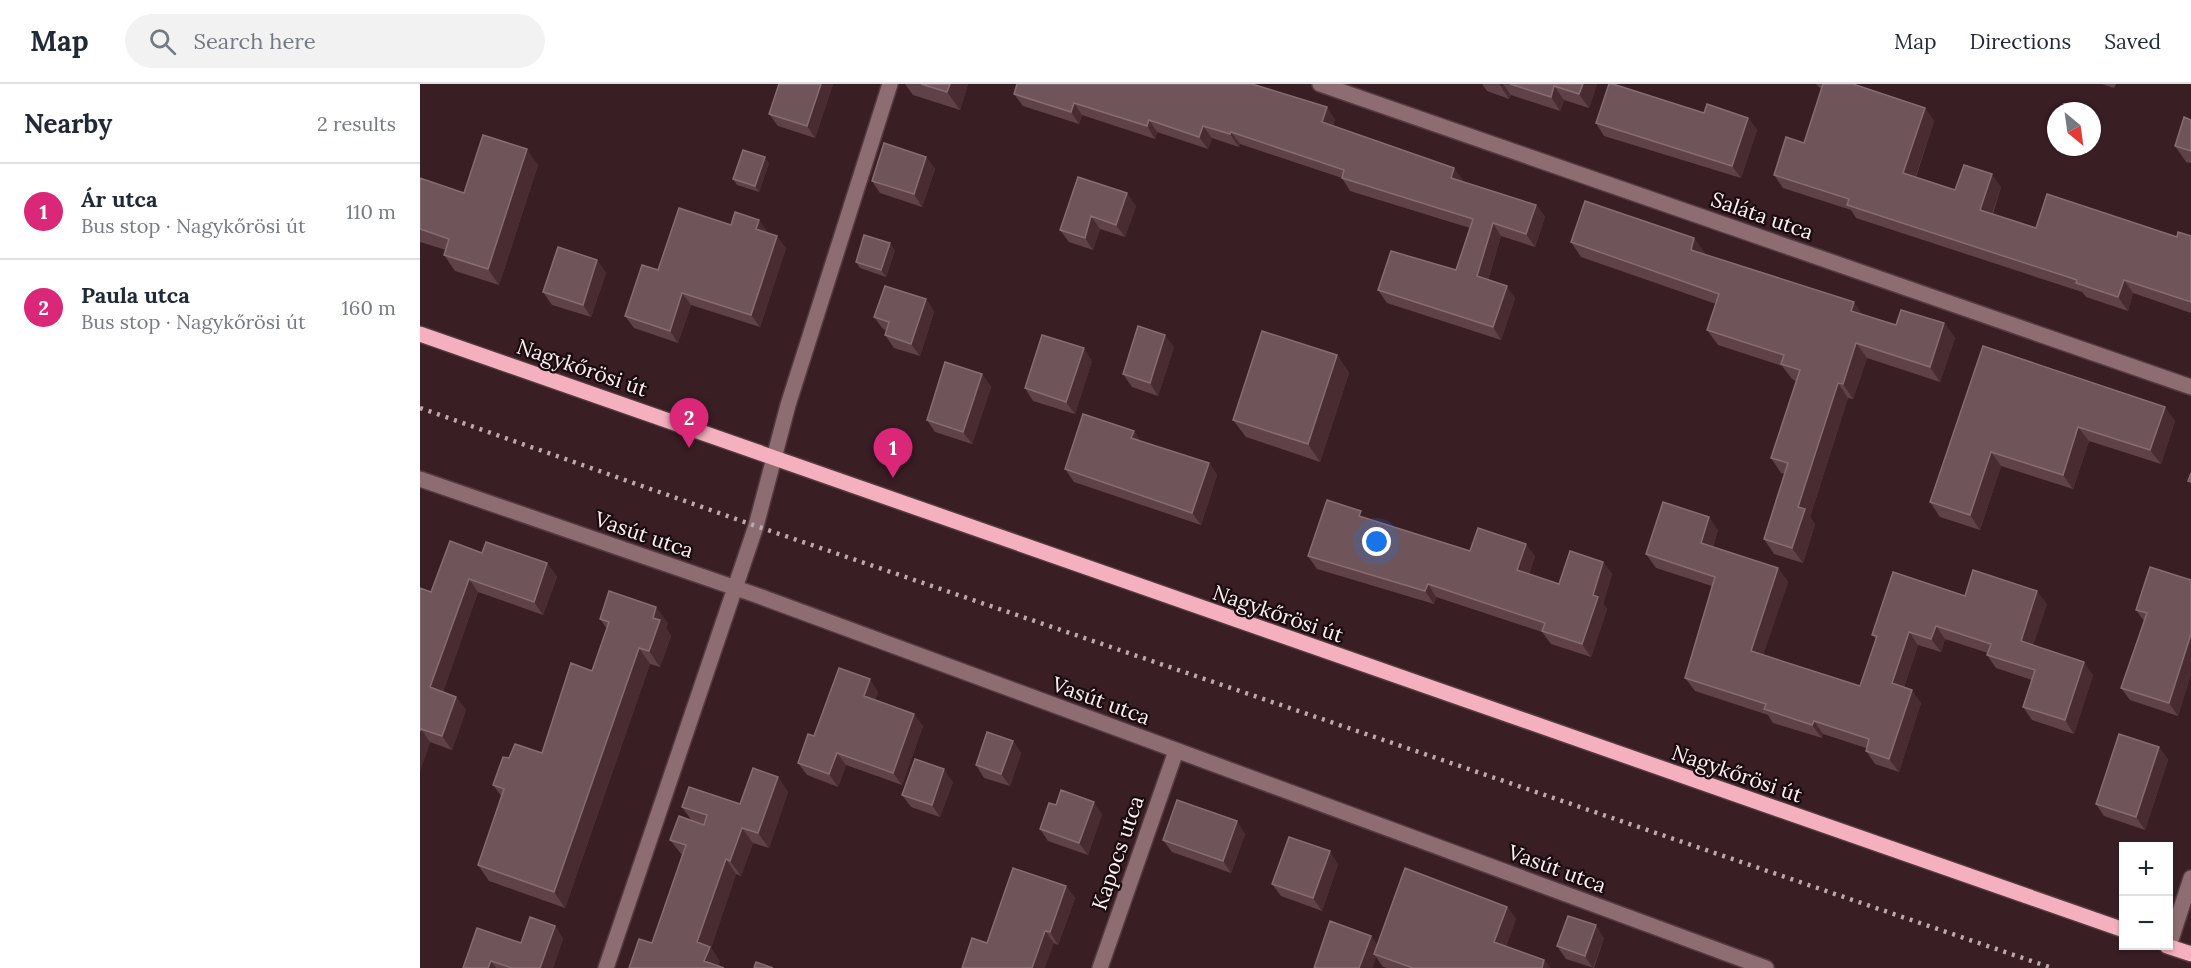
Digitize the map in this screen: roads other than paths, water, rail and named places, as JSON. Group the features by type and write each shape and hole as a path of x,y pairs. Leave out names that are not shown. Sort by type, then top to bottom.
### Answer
{"main road":[{"name":"Nagykőrösi út","path":"420,334 2119,928"},
{"path":"2173,948 2191,954"}],"street":[{"path":"606,968 756,526 788,405 890,84"},
{"name":"Saláta utca","path":"1320,84 2191,387"},
{"name":"Vasút utca","path":"420,479 735,589 1766,968"},
{"name":"Kapocs utca","path":"1100,968 1176,751"},
{"path":"2173,931 2191,878"}],"railway":[{"path":"420,408 756,526 2052,968"}],"place":[{"name":"Paula utca","path":"689,448"},
{"name":"Ár utca","path":"893,478"}]}
